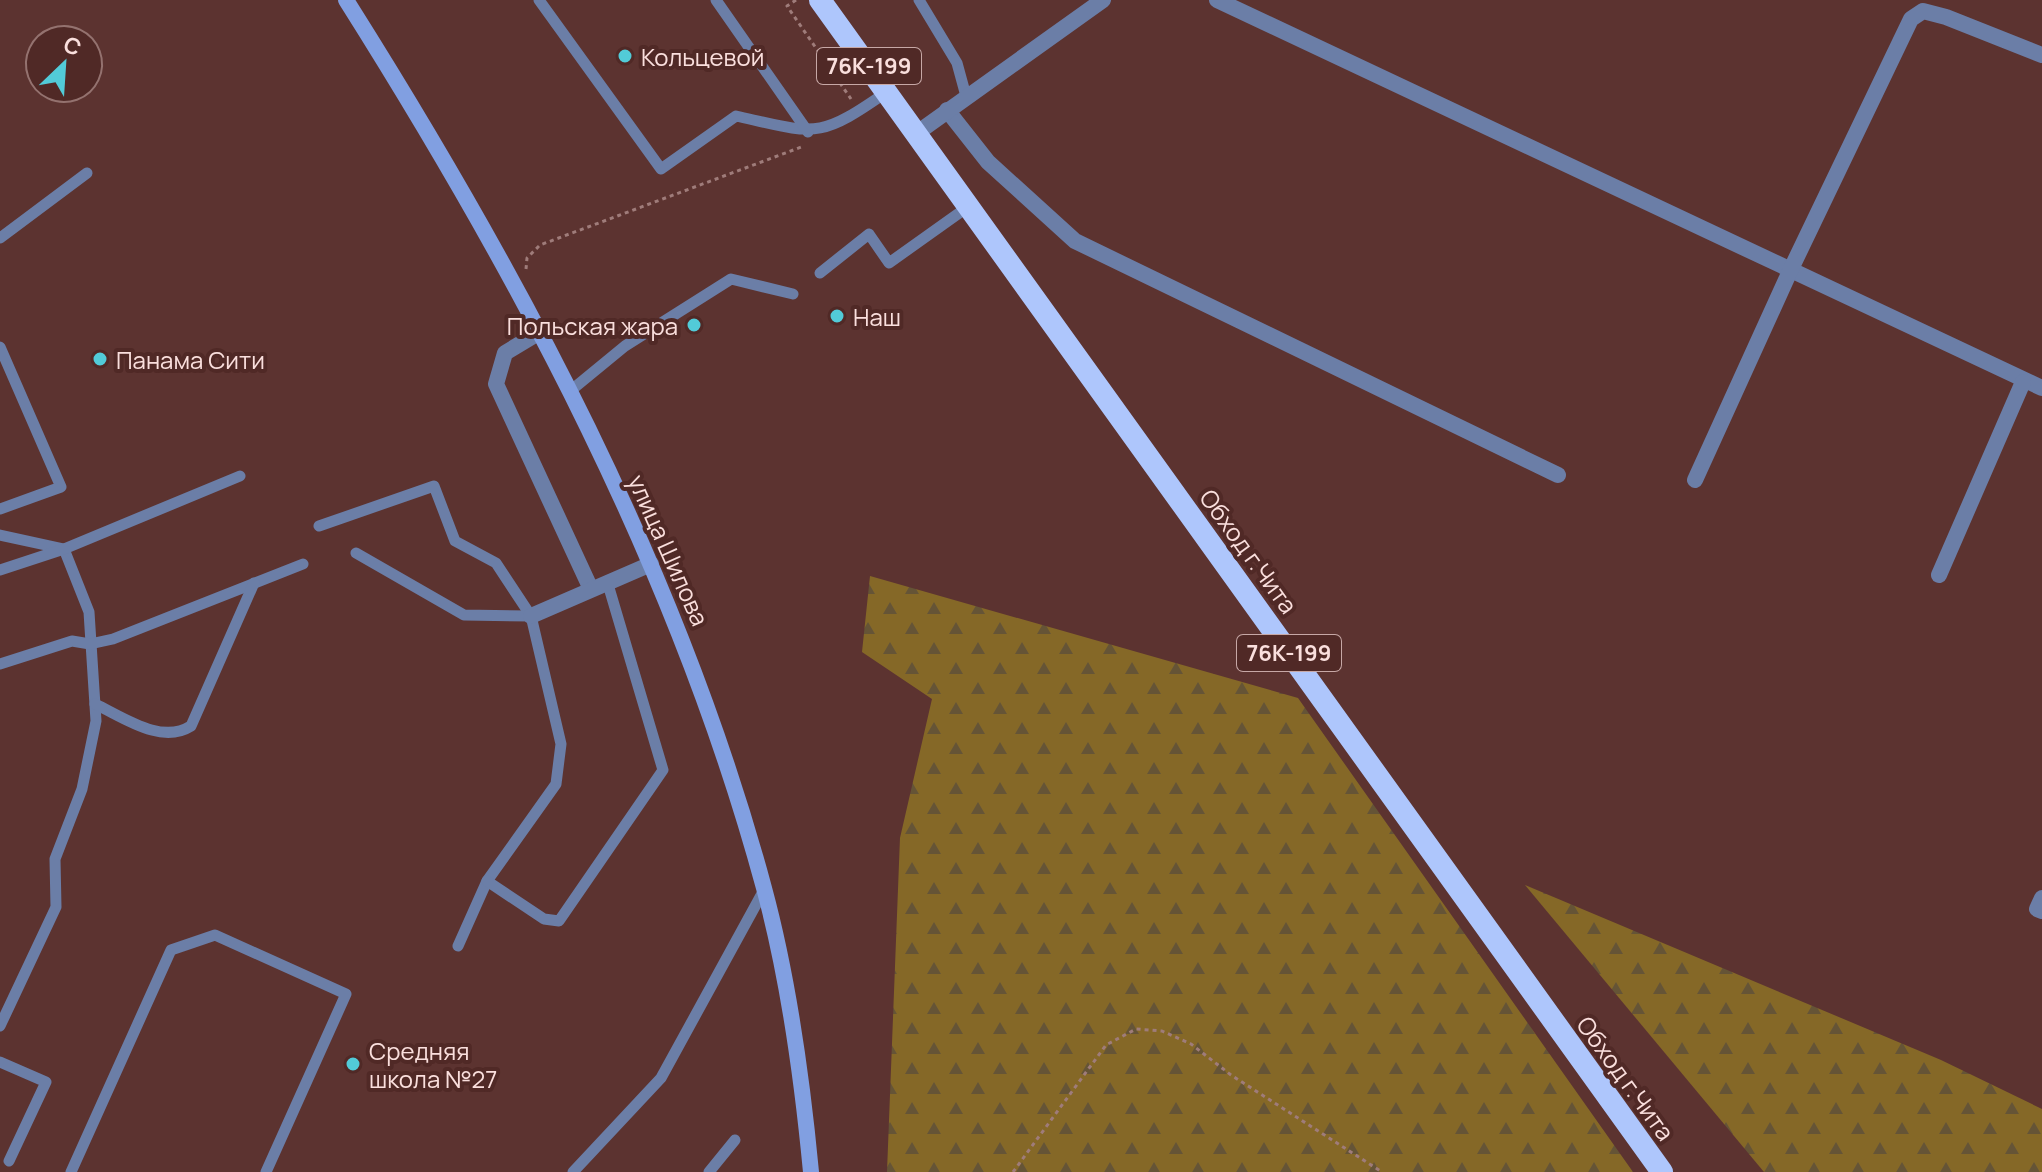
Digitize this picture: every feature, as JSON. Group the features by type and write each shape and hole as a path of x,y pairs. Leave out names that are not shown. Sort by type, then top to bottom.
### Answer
{"highway":[{"name":"Обход г.Чита","path":"820,0 1662,1172"}],"main road":[{"name":"улица Шилова","path":"346,0 444,158 540,332 651,564 699,679 764,889 802,1083 811,1172"}],"street":[{"path":"917,133 1103,0"},
{"path":"1217,0 1791,269 2023,382 2042,388"},
{"path":"1695,480 1791,269 1911,19 1923,11 1946,17 2042,55"},
{"path":"947,110 988,162 1075,241 1558,475"},
{"path":"540,332 505,353 496,384 590,587"},
{"path":"1939,575 2023,382"},
{"path":"531,616 590,587 651,564"},
{"path":"2042,898 2037,909 2042,911"}],"lane":[{"path":"539,0 661,169 736,116 808,132 842,123 888,91"},
{"path":"716,0 808,132"},
{"path":"919,0 957,63 966,96"},
{"path":"0,238 87,173"},
{"path":"820,273 869,234 889,263 969,206"},
{"path":"569,392 625,346 731,279 793,294"},
{"path":"0,347 61,487 0,509"},
{"path":"0,570 64,549 240,476"},
{"path":"319,526 434,486 455,541 496,563 531,616 561,744 556,784 487,881 458,946"},
{"path":"0,535 64,549"},
{"path":"0,1026 56,907 55,859 82,789 96,721 89,612 64,549"},
{"path":"356,553 464,615 531,616"},
{"path":"0,664 72,641 90,644 113,639 303,564"},
{"path":"487,881 544,919 559,921 663,770 607,581"},
{"path":"95,704 153,731 179,734 191,726 254,583"},
{"path":"573,1172 661,1078 764,889"},
{"path":"71,1172 171,950 215,935 346,994 266,1172"},
{"path":"0,1062 46,1082 9,1161"},
{"path":"709,1172 735,1140"}],"path":[{"path":"796,0 787,6 860,111"},
{"path":"527,273 527,258 540,245 804,146"},
{"path":"1013,1172 1106,1045 1136,1029 1162,1031 1191,1044 1231,1075 1382,1172"}],"green space":[{"path":"870,576 1298,698 1633,1172 887,1172 900,838 932,699 862,652"},
{"path":"1525,885 1941,1060 2042,1109 2042,1172 1764,1172"}],"place":[{"name":"Кольцевой","path":"625,56"},
{"name":"Наш","path":"837,316"},
{"name":"Польская жара","path":"694,325"},
{"name":"Панама Сити","path":"100,359"},
{"name":"Средняя школа №27","path":"353,1064"}]}
